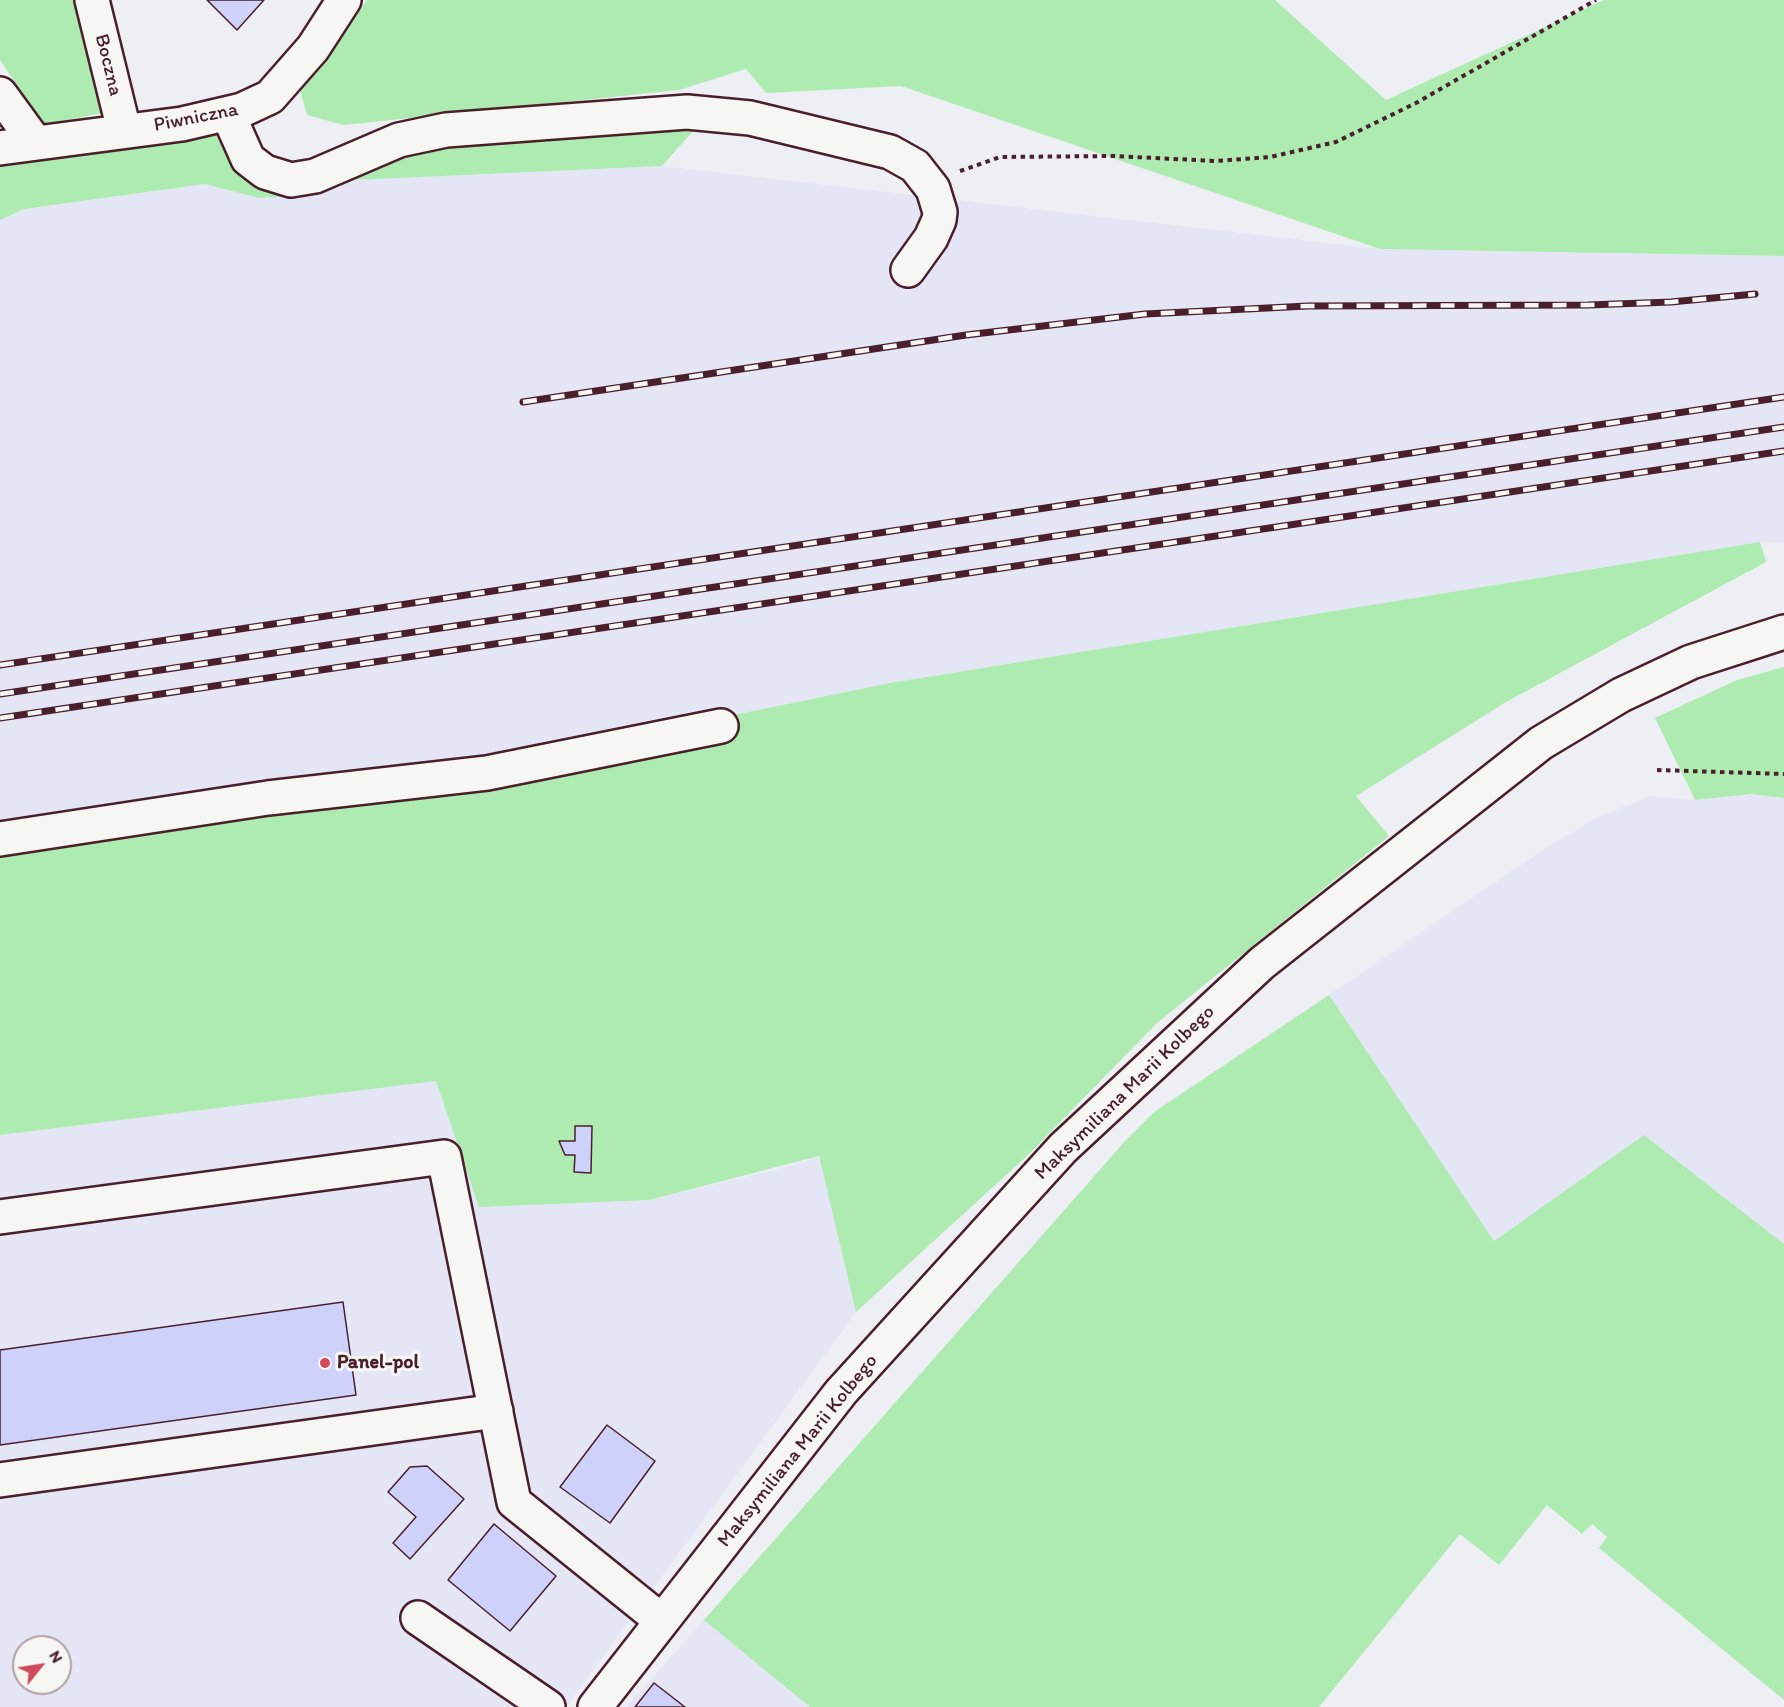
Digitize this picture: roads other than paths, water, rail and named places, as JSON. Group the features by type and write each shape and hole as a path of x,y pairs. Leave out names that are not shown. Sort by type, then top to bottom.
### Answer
{"street":[{"name":"Boczna","path":"92,0 124,130"},
{"name":"Piwniczna","path":"0,148 182,124 228,114 270,97 313,48 344,0"},
{"path":"0,94 35,142"},
{"path":"228,114 248,159 265,172 291,180 315,176 381,147 423,134 687,112 742,117 890,152 907,160 929,182 938,204 939,220 932,238 908,270"},
{"name":"Maksymiliana Marii Kolbego","path":"595,1707 841,1392 1063,1148 1262,963 1541,743 1621,695 1690,662 1784,632"},
{"path":"0,839 268,798 487,773 721,726"},
{"path":"0,1217 444,1157 514,1502 662,1622"},
{"path":"0,1480 496,1411"},
{"path":"418,1618 548,1707"}],"railway":[{"path":"523,402 966,335 1145,314 1308,306 1588,305 1671,302 1755,294"},
{"path":"0,665 1784,397"},
{"path":"0,694 1784,427"},
{"path":"0,718 1784,451"}],"place":[{"name":"Panel-pol","path":"325,1363"}]}
